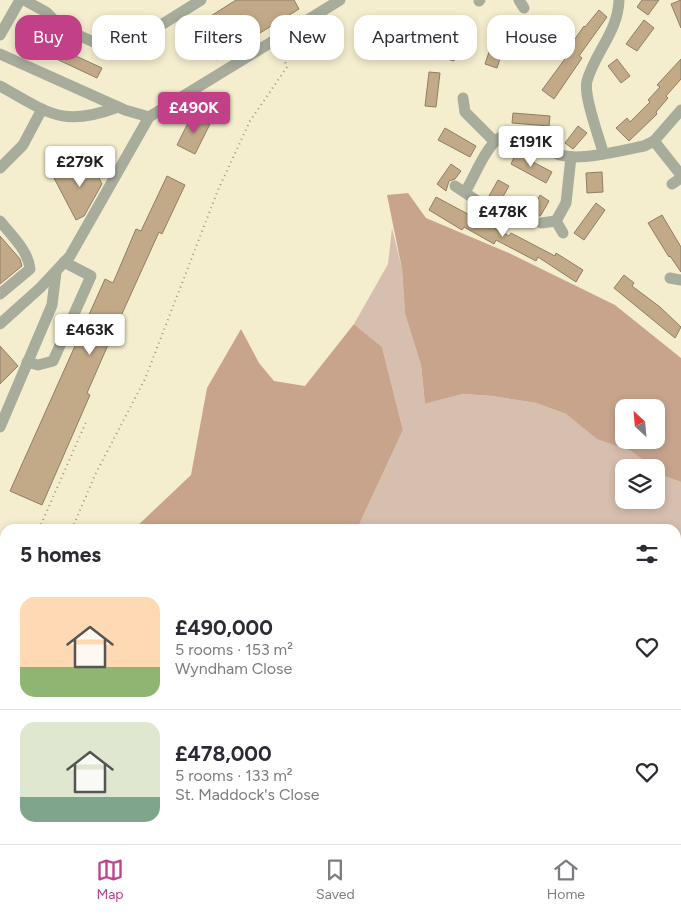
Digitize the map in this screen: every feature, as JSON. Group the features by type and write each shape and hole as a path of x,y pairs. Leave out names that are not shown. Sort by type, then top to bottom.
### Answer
{"street":[{"path":"0,35 20,0"},
{"path":"24,0 46,12 62,28 114,51 120,50 201,0"},
{"path":"316,15 340,0"},
{"path":"603,152 588,100 586,82 619,16 619,0"},
{"path":"0,324 56,272 64,262 149,117 270,44"},
{"path":"0,54 118,107 149,117"},
{"path":"0,86 63,118 93,116 118,107"},
{"path":"463,98 465,112 494,141"},
{"path":"0,168 23,145 42,109"},
{"path":"476,200 460,189 482,164 487,149 494,141 503,136 526,134 562,156 571,157 644,146 654,141 681,110"},
{"path":"654,141 678,179"},
{"path":"556,221 566,203 571,157"},
{"path":"0,221 23,249 30,268 0,294"},
{"path":"541,223 556,221"},
{"path":"556,221 564,233"},
{"path":"27,362 38,365 53,361 90,276 64,262"},
{"path":"0,427 52,306 56,272"}],"path":[{"path":"74,524 95,475 145,379 218,190 250,121 286,67 284,60"},
{"path":"41,524 86,422"}],"shaded area":[{"path":"408,193 426,218 511,254 615,305 681,358 681,482 665,476 665,459 642,459 625,449 665,449 665,399 615,399 615,445 597,439 566,414 536,403 493,396 462,394 425,404 421,365 405,314 402,269 387,195"},
{"path":"392,228 402,269 405,314 421,365 425,404 461,394 493,396 536,403 566,414 597,438 615,445 615,449 626,449 642,459 615,459 615,509 665,509 665,476 681,482 681,524 359,524 403,430 382,347 354,324 388,264"},
{"path":"354,324 382,347 403,430 359,524 139,524 191,475 207,388 241,329 259,363 274,381 305,386"}],"building":[{"path":"236,0 294,0 299,9 289,15 270,15 270,27 260,33 260,15 212,15"},
{"path":"642,0 659,0 648,15 637,7"},
{"path":"681,0 681,28 671,4"},
{"path":"599,10 607,17 579,56 582,58 554,99 542,90 564,60 575,60 575,39"},
{"path":"644,20 654,28 637,51 626,44"},
{"path":"487,58 487,60 500,60 497,68 485,64"},
{"path":"82,59 102,68 97,78 59,60"},
{"path":"617,59 630,76 621,83 608,66"},
{"path":"681,59 681,79 666,96 668,98 656,112 657,114 629,141 616,128 627,118 630,122 650,102 648,100 660,87 657,85"},
{"path":"429,72 440,73 436,107 425,106"},
{"path":"193,113 211,122 195,154 177,145"},
{"path":"513,113 550,116 549,126 512,123"},
{"path":"578,126 587,133 573,149 565,143"},
{"path":"445,128 476,146 470,157 438,140"},
{"path":"516,153 552,172 546,183 511,164"},
{"path":"90,160 102,184 84,216 76,220 54,178"},
{"path":"451,164 461,171 455,179 449,181 446,191 437,184"},
{"path":"602,172 603,192 587,193 586,173"},
{"path":"167,176 185,185 162,234 159,232 111,338 87,393 90,395 42,505 10,491 105,279 113,283 136,229 141,231"},
{"path":"498,180 509,186 500,202 489,196"},
{"path":"540,195 549,201 541,215 537,217 530,213"},
{"path":"436,197 509,236 511,233 555,256 556,253 583,270 576,282 538,257 536,261 496,240 494,244 464,227 462,230 429,210"},
{"path":"596,203 605,210 584,240 574,233"},
{"path":"662,215 681,247 681,272 669,257 648,223"},
{"path":"0,236 20,259 22,266 0,284"},
{"path":"624,275 634,283 632,286 660,307 681,327 675,338 614,288"},
{"path":"0,346 18,366 0,384"}]}
